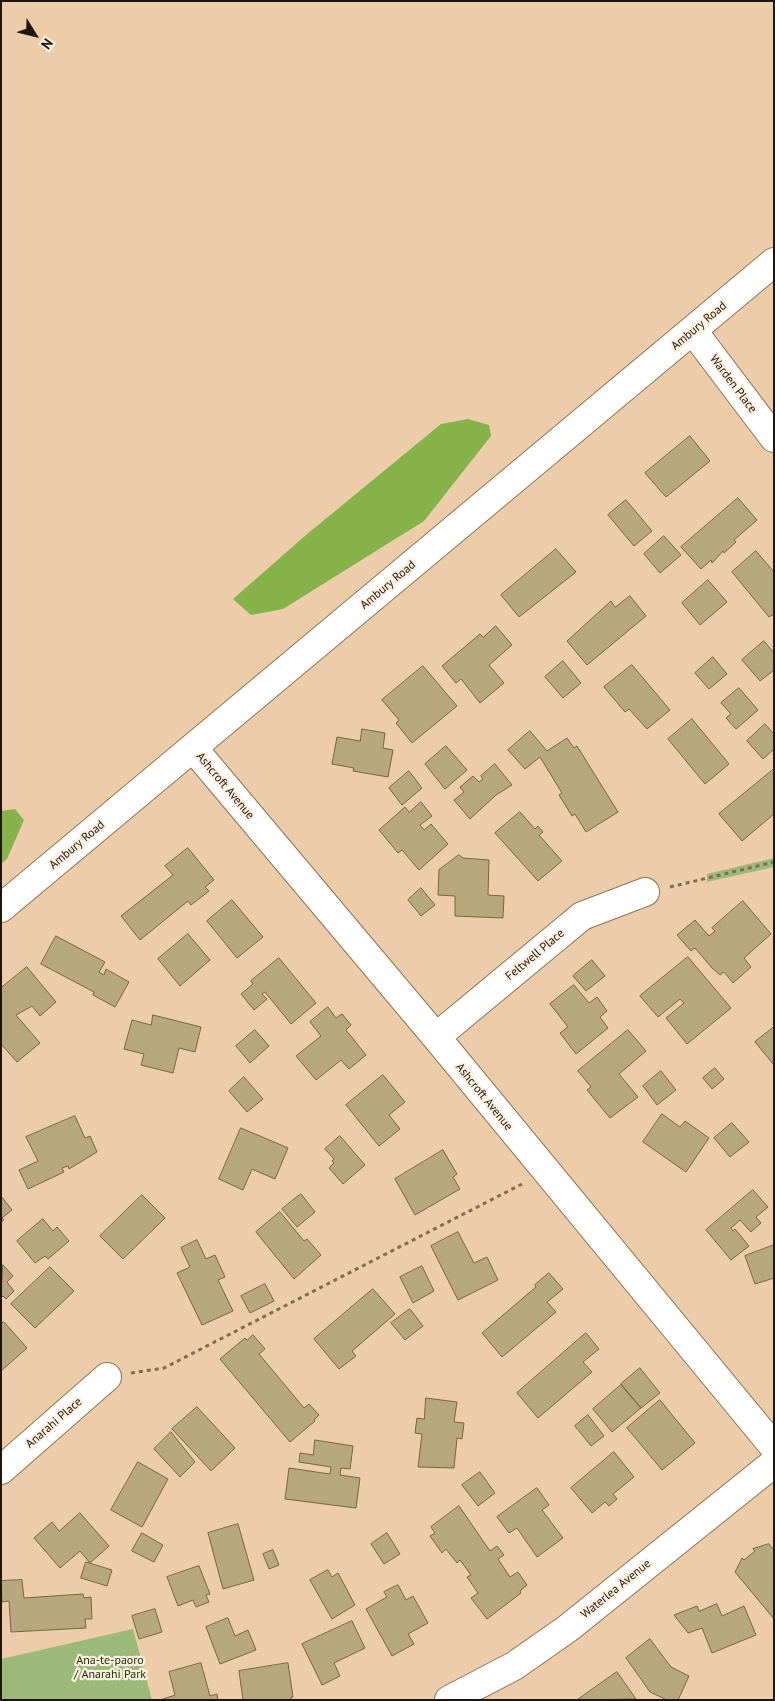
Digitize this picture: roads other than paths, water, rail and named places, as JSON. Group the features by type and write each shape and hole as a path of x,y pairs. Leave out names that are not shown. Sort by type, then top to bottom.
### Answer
{"street":[{"name":"Ambury Road","path":"1,908 774,262"},
{"name":"Warden Place","path":"693,331 774,438"},
{"name":"Ashcroft Avenue","path":"193,748 436,1037 545,1172 774,1447"},
{"name":"Feltwell Place","path":"436,1037 582,916 645,892"},
{"name":"Anarahi Place","path":"1,1470 107,1377"},
{"name":"Waterlea Avenue","path":"448,1700 514,1666 567,1629 774,1463"}],"park label":[{"name":"Ana-te-paoro / Anarahi Park","path":"110,1668"}]}
